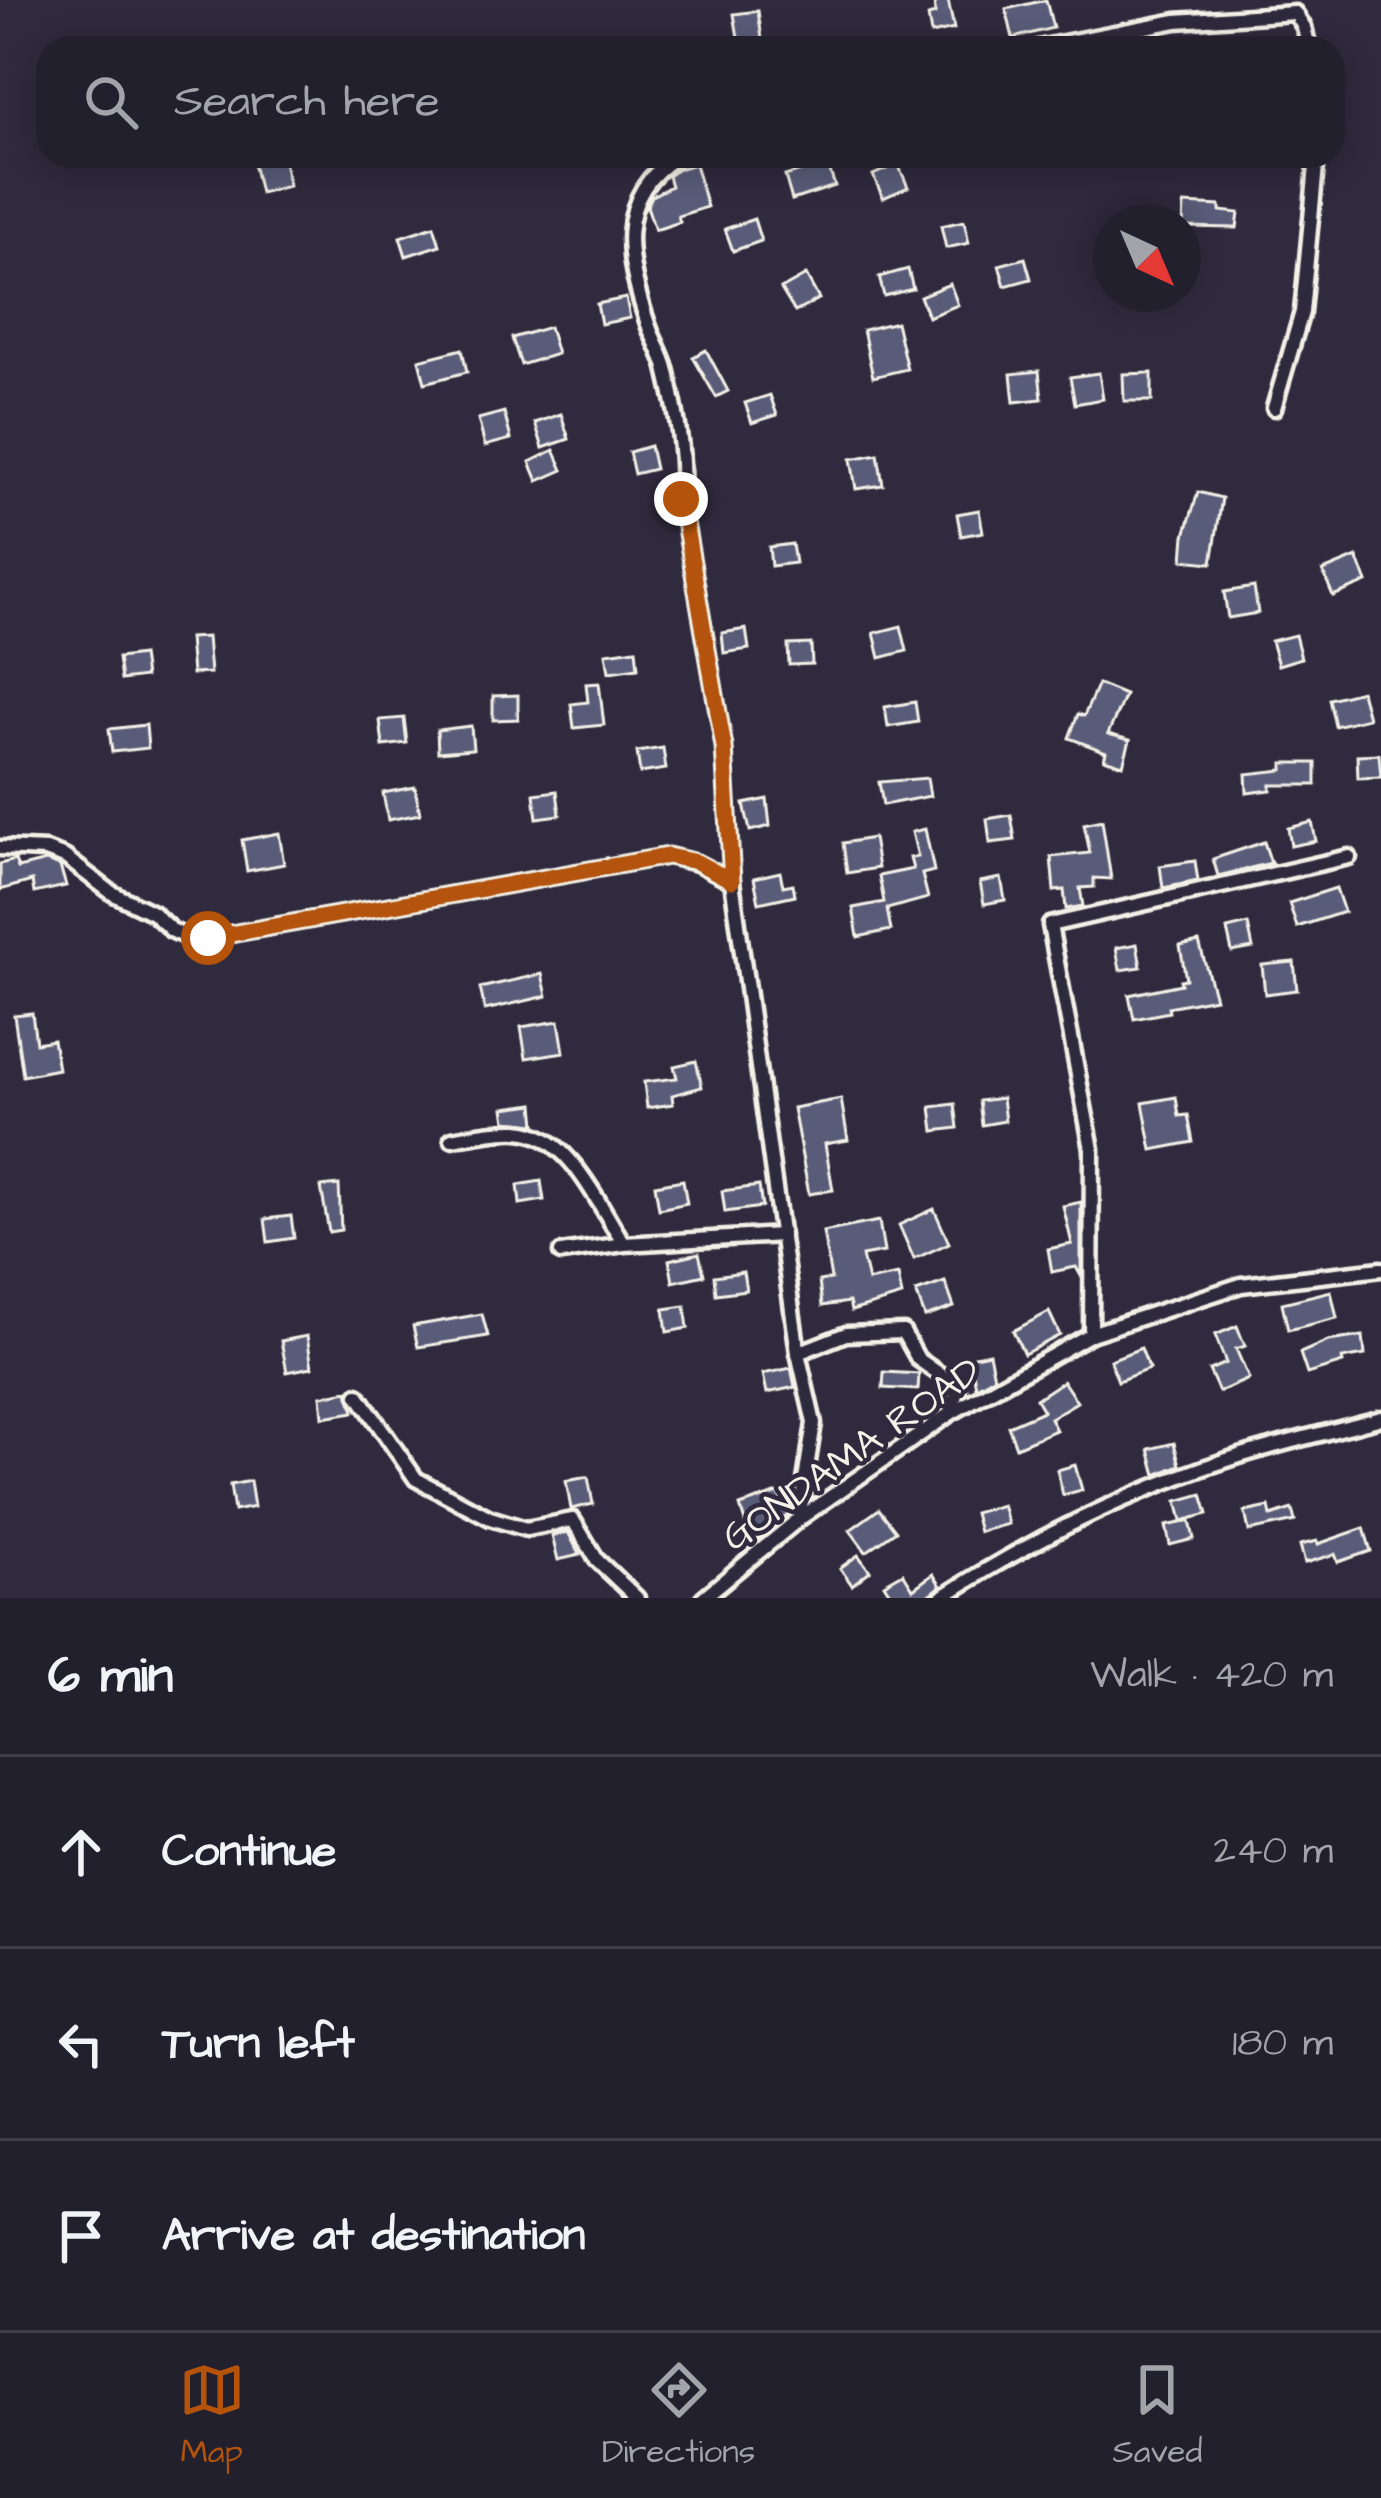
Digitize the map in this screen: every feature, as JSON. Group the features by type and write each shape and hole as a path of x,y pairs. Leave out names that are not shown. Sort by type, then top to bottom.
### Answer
{"street":[{"path":"1099,36 1176,21 1295,13 1306,36"},
{"path":"662,168 651,177 628,220 648,324 665,363 684,474 681,499 724,747 732,881 798,1353 814,1423 799,1520"},
{"path":"1274,408 1302,312 1316,168"},
{"path":"0,848 46,850 65,857 112,893 140,905 186,937 243,934 668,856 697,862 732,881"},
{"path":"1091,1334 1092,1149 1050,925 1349,857"},
{"path":"452,1139 520,1131 544,1138 568,1159 623,1244"},
{"path":"561,1253 623,1244 782,1235"},
{"name":"GONDAMA ROAD","path":"703,1598 799,1520 951,1413 1091,1334 1241,1285 1381,1269"},
{"path":"798,1353 846,1334 903,1332 923,1364 958,1387 951,1413"},
{"path":"358,1395 416,1479 490,1518 526,1529 573,1520 597,1560 637,1598"},
{"path":"941,1598 1014,1550 1137,1495 1230,1459 1381,1418"}],"building":[{"path":"934,0 948,0 954,29 931,34 928,16 935,14"},
{"path":"1046,0 1053,28 1013,36 1006,9"},
{"path":"758,11 762,36 738,36 734,14"},
{"path":"254,168 285,168 289,186 260,193"},
{"path":"696,168 707,207 655,230 647,206 652,196 671,186 668,176 678,169"},
{"path":"829,168 835,186 792,200 785,176"},
{"path":"900,168 908,187 883,198 873,175"},
{"path":"1201,205 1239,213 1237,228 1201,227"},
{"path":"754,219 761,241 733,251 725,229"},
{"path":"964,221 969,243 946,248 941,226"},
{"path":"434,226 440,245 406,256 400,237"},
{"path":"1025,258 1031,279 1005,286 999,265"},
{"path":"908,269 913,289 884,296 879,277"},
{"path":"806,275 819,299 795,312 781,289"},
{"path":"950,284 958,305 928,317 920,296"},
{"path":"626,298 630,318 601,324 597,304"},
{"path":"896,322 907,369 873,377 863,330"},
{"path":"549,327 557,354 521,365 512,338"},
{"path":"462,349 467,372 425,383 419,360"},
{"path":"706,350 728,391 716,397 693,357"},
{"path":"1039,371 1042,399 1014,402 1011,374"},
{"path":"1099,373 1103,399 1075,404 1070,377"},
{"path":"1152,373 1152,401 1124,401 1123,374"},
{"path":"770,395 777,415 752,423 745,403"},
{"path":"504,412 511,439 485,446 478,419"},
{"path":"561,414 569,439 543,448 535,423"},
{"path":"650,446 655,469 634,474 629,452"},
{"path":"554,450 563,470 538,481 530,462"},
{"path":"878,454 883,485 856,489 851,459"},
{"path":"1198,492 1222,498 1212,563 1183,560"},
{"path":"979,510 983,532 961,536 957,514"},
{"path":"792,544 795,563 771,566 769,547"},
{"path":"1357,557 1367,582 1333,596 1323,571"},
{"path":"1254,587 1258,613 1228,618 1224,592"},
{"path":"901,626 907,651 880,658 874,633"},
{"path":"746,629 749,649 724,653 722,633"},
{"path":"1295,635 1301,658 1278,665 1271,641"},
{"path":"207,637 210,673 192,674 189,638"},
{"path":"811,644 812,664 789,665 788,645"},
{"path":"636,649 638,668 609,672 606,653"},
{"path":"142,655 145,677 121,680 118,658"},
{"path":"599,683 604,725 574,728 571,704 588,702 586,684"},
{"path":"1098,684 1125,695 1108,734 1130,740 1123,765 1104,759 1106,752 1069,738"},
{"path":"1361,691 1368,718 1335,726 1329,699"},
{"path":"518,695 518,719 493,720 493,696"},
{"path":"915,702 918,722 888,727 885,707"},
{"path":"404,718 407,743 383,746 380,720"},
{"path":"146,725 148,748 112,752 109,729"},
{"path":"471,726 473,749 438,752 437,730"},
{"path":"663,748 666,769 640,773 637,752"},
{"path":"1379,754 1381,777 1358,778 1357,755"},
{"path":"1283,763 1316,763 1316,785 1271,785 1271,790 1247,793 1246,774 1283,770"},
{"path":"927,778 930,796 883,805 879,782"},
{"path":"415,787 420,814 388,820 383,793"},
{"path":"557,791 560,815 537,818 534,794"},
{"path":"767,799 770,826 750,831 744,804"},
{"path":"1011,815 1015,840 990,843 987,819"},
{"path":"1102,820 1111,879 1094,878 1094,887 1080,888 1083,906 1066,909 1064,890 1054,891 1051,857 1090,853 1084,824"},
{"path":"1312,822 1316,841 1291,846 1288,828"},
{"path":"925,829 934,871 922,874 928,898 887,909 891,930 858,937 853,908 884,902 879,876 913,869 910,858 918,857 912,832"},
{"path":"279,833 284,864 247,871 242,840"},
{"path":"873,838 878,868 847,873 843,843"},
{"path":"1264,842 1271,863 1218,876 1213,859"},
{"path":"15,860 18,868 46,861 60,866 66,886 34,893 32,881 0,890 0,864"},
{"path":"1195,861 1198,881 1163,888 1160,866"},
{"path":"780,872 783,886 793,884 795,895 759,903 754,878"},
{"path":"1001,878 1005,900 984,904 980,882"},
{"path":"1336,888 1344,912 1297,927 1289,903"},
{"path":"1248,924 1253,948 1232,952 1227,929"},
{"path":"1199,942 1215,998 1134,1019 1129,995 1181,984 1186,979 1180,946"},
{"path":"1137,944 1141,967 1120,970 1116,948"},
{"path":"1294,962 1297,990 1265,994 1262,965"},
{"path":"542,974 547,996 485,1010 480,988"},
{"path":"32,1013 36,1043 53,1040 58,1069 23,1076 14,1015"},
{"path":"559,1021 564,1052 526,1058 521,1027"},
{"path":"696,1061 702,1087 672,1095 673,1104 647,1108 644,1082 677,1078 674,1066"},
{"path":"1176,1097 1179,1116 1188,1115 1193,1142 1152,1150 1143,1103"},
{"path":"1002,1098 1005,1121 982,1125 979,1101"},
{"path":"841,1099 848,1140 825,1144 833,1190 809,1194 793,1108"},
{"path":"534,1104 536,1124 506,1121 504,1108"},
{"path":"955,1104 958,1128 934,1131 931,1107"},
{"path":"683,1180 687,1203 659,1209 655,1185"},
{"path":"541,1181 544,1200 520,1204 518,1185"},
{"path":"339,1185 341,1230 329,1232 321,1187"},
{"path":"759,1186 762,1207 725,1212 722,1191"},
{"path":"1081,1202 1081,1276 1076,1267 1052,1272 1048,1249 1072,1244 1063,1206"},
{"path":"934,1209 949,1243 914,1259 899,1225"},
{"path":"291,1216 294,1238 268,1242 265,1219"},
{"path":"879,1221 884,1252 862,1256 868,1281 898,1275 902,1296 851,1311 849,1302 822,1306 819,1281 831,1279 823,1232"},
{"path":"699,1253 704,1275 673,1282 669,1260"},
{"path":"743,1272 746,1290 716,1294 714,1276"},
{"path":"945,1282 954,1307 925,1317 916,1292"},
{"path":"1331,1291 1337,1318 1288,1330 1282,1303"},
{"path":"685,1306 688,1328 667,1332 664,1309"},
{"path":"1049,1312 1060,1335 1024,1354 1013,1331"},
{"path":"482,1314 488,1336 418,1347 413,1326"},
{"path":"1237,1326 1245,1346 1236,1349 1249,1379 1219,1392 1209,1370 1226,1363 1215,1335"},
{"path":"307,1336 312,1367 287,1372 281,1341"},
{"path":"1363,1336 1365,1355 1307,1374 1300,1353 1328,1341"},
{"path":"1141,1348 1149,1369 1118,1381 1110,1360"},
{"path":"989,1353 994,1377 976,1387 970,1357"},
{"path":"791,1368 795,1387 767,1393 763,1374"},
{"path":"884,1372 919,1374 918,1390 883,1388"},
{"path":"1063,1381 1077,1402 1050,1418 1056,1430 1016,1447 1008,1426 1043,1411 1036,1399"},
{"path":"348,1391 354,1412 323,1417 321,1396"},
{"path":"1174,1443 1180,1465 1156,1475 1149,1449"},
{"path":"1075,1465 1082,1490 1063,1495 1057,1470"},
{"path":"588,1477 593,1504 571,1509 566,1481"},
{"path":"250,1481 254,1507 234,1511 230,1485"},
{"path":"778,1493 789,1514 748,1547 740,1506"},
{"path":"1202,1494 1208,1514 1182,1521 1177,1501"},
{"path":"1002,1505 1008,1524 979,1532 974,1513"},
{"path":"1269,1507 1271,1516 1292,1509 1295,1521 1249,1531 1245,1512"},
{"path":"879,1509 896,1531 866,1552 850,1530"},
{"path":"1190,1521 1194,1539 1170,1545 1166,1526"},
{"path":"1364,1528 1371,1551 1338,1562 1335,1554 1305,1563 1300,1545 1318,1544"},
{"path":"568,1532 580,1555 558,1560 552,1536"},
{"path":"858,1555 870,1571 852,1585 840,1568"},
{"path":"903,1573 913,1589 933,1574 941,1586 926,1598 893,1598 884,1584"}],"route":[{"path":"208,938 668,856 697,862 732,881 724,747 681,499"}]}
